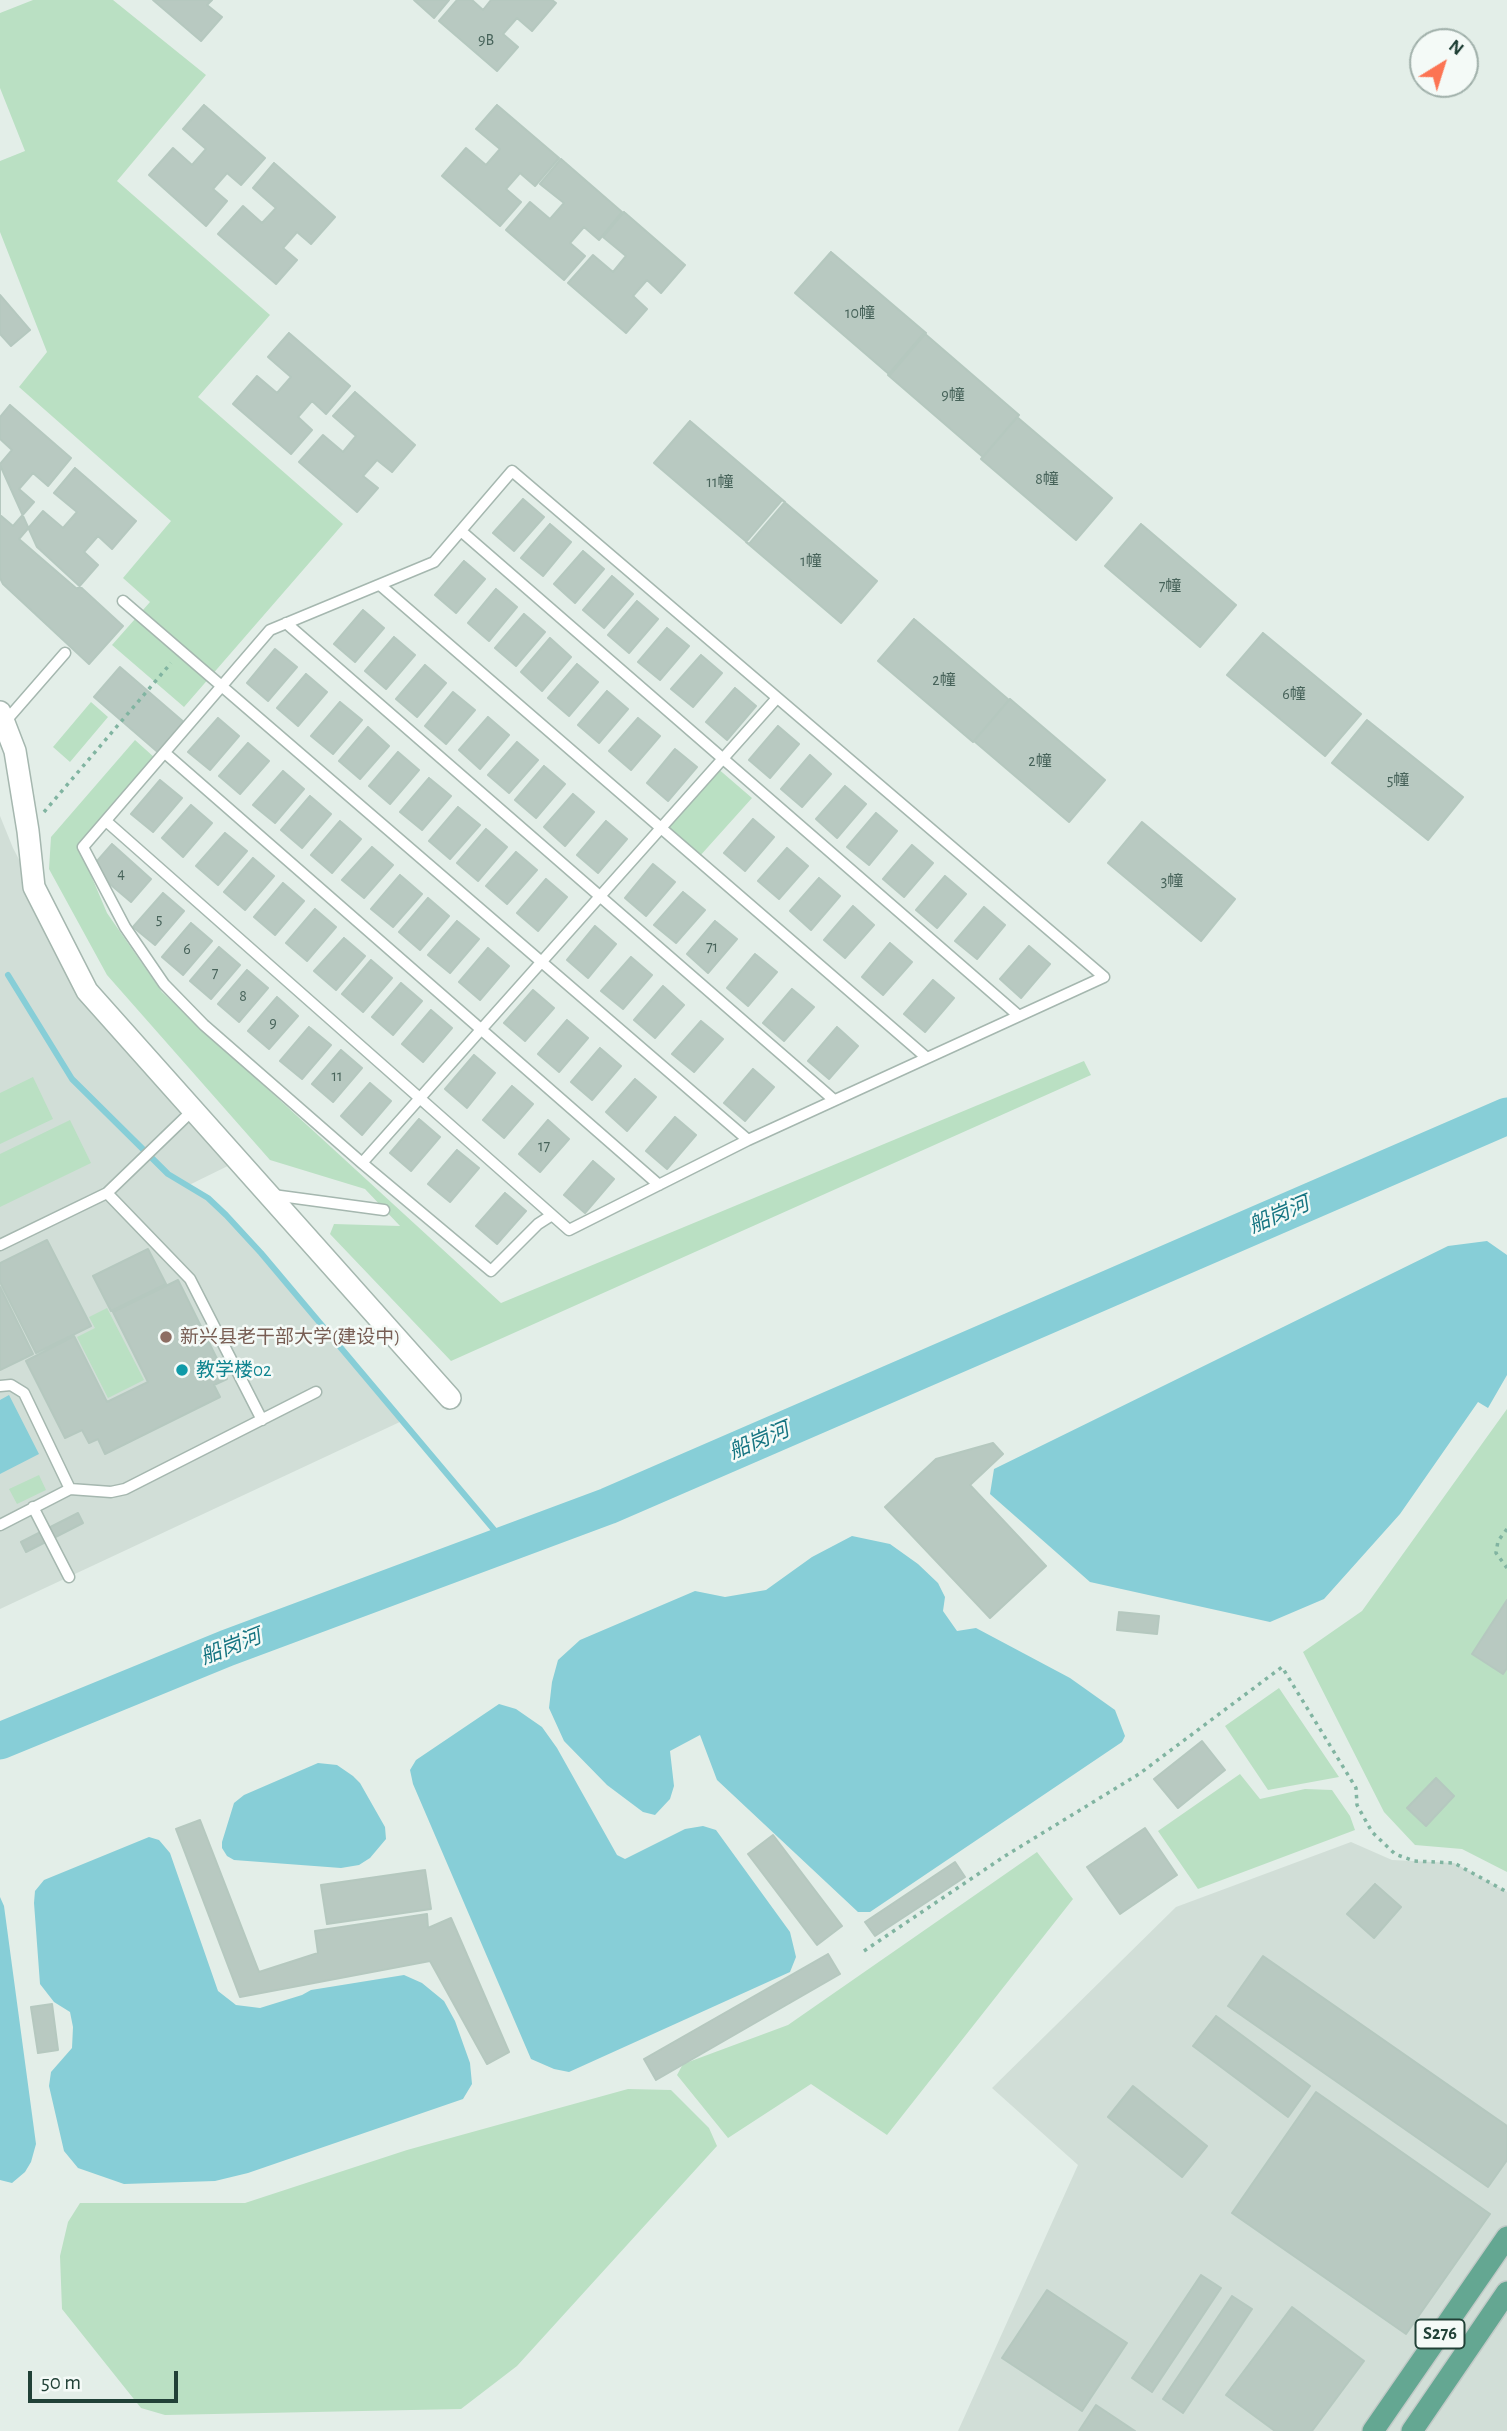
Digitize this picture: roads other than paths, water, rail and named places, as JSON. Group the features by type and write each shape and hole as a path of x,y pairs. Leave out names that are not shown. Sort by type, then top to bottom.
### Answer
{"main road":[{"name":"S276","path":"1373,2431 1507,2237"},
{"name":"S276","path":"1412,2431 1507,2292"}],"street":[{"path":"0,712 15,751 34,887 87,991 450,1398"}],"lane":[{"path":"106,821 569,1230 748,1140 1104,977 512,471 435,562 270,630 83,847 125,927 164,984 204,1025 491,1271 538,1224 552,1215"},
{"path":"461,531 1019,1016"},
{"path":"380,585 926,1058"},
{"path":"123,601 748,1140"},
{"path":"286,623 834,1100"},
{"path":"0,727 65,653"},
{"path":"362,1163 778,698"},
{"path":"165,753 659,1185"},
{"path":"0,1245 107,1193 194,1109"},
{"path":"107,1193 190,1279 261,1420"},
{"path":"271,1195 384,1210"},
{"path":"0,1386 11,1385 24,1393 71,1489"},
{"path":"1,1523 71,1489 111,1492 125,1489 316,1392"},
{"path":"33,1507 69,1577"}],"water":[{"path":"1487,1241 1507,1255 1507,1375 1488,1408 1478,1402 1400,1514 1324,1599 1270,1622 1090,1582 990,1494 994,1469 1448,1246"},
{"path":"9,1395 39,1454 0,1474 0,1400"},
{"path":"852,1536 890,1544 918,1564 938,1583 945,1597 943,1611 957,1631 976,1628 1070,1678 1115,1710 1125,1736 1122,1742 870,1912 858,1912 717,1780 700,1735 670,1751 674,1786 670,1799 655,1815 643,1812 607,1785 564,1741 549,1708 558,1660 580,1640 695,1591 725,1597 766,1590 812,1557"},
{"path":"499,1704 516,1709 542,1727 557,1748 617,1855 625,1859 685,1829 703,1826 716,1830 790,1932 796,1957 790,1972 569,2072 531,2059 413,1784 410,1770 416,1760"},
{"path":"318,1763 337,1765 353,1776 360,1783 385,1827 386,1839 370,1858 359,1865 341,1868 234,1860 227,1856 222,1842 234,1803 244,1795"},
{"path":"149,1837 159,1840 170,1853 218,1991 236,2005 260,2008 311,1990 404,1975 422,1983 444,2001 455,2021 470,2063 472,2084 463,2099 248,2173 215,2181 124,2184 78,2168 64,2151 49,2086 51,2072 72,2048 73,2027 70,2012 54,2002 40,1984 35,1891 44,1880"},
{"path":"0,1897 4,1906 36,2144 25,2172 12,2183 0,2180"}],"waterway":[{"path":"8,975 72,1079 168,1174 208,1198 226,1215 506,1544"},
{"name":"船岗河","path":"0,1741 227,1648 608,1506 1507,1116"}],"place":[{"name":"新兴县老干部大学(建设中)","path":"166,1337"},
{"name":"教学楼02","path":"182,1370"}]}
